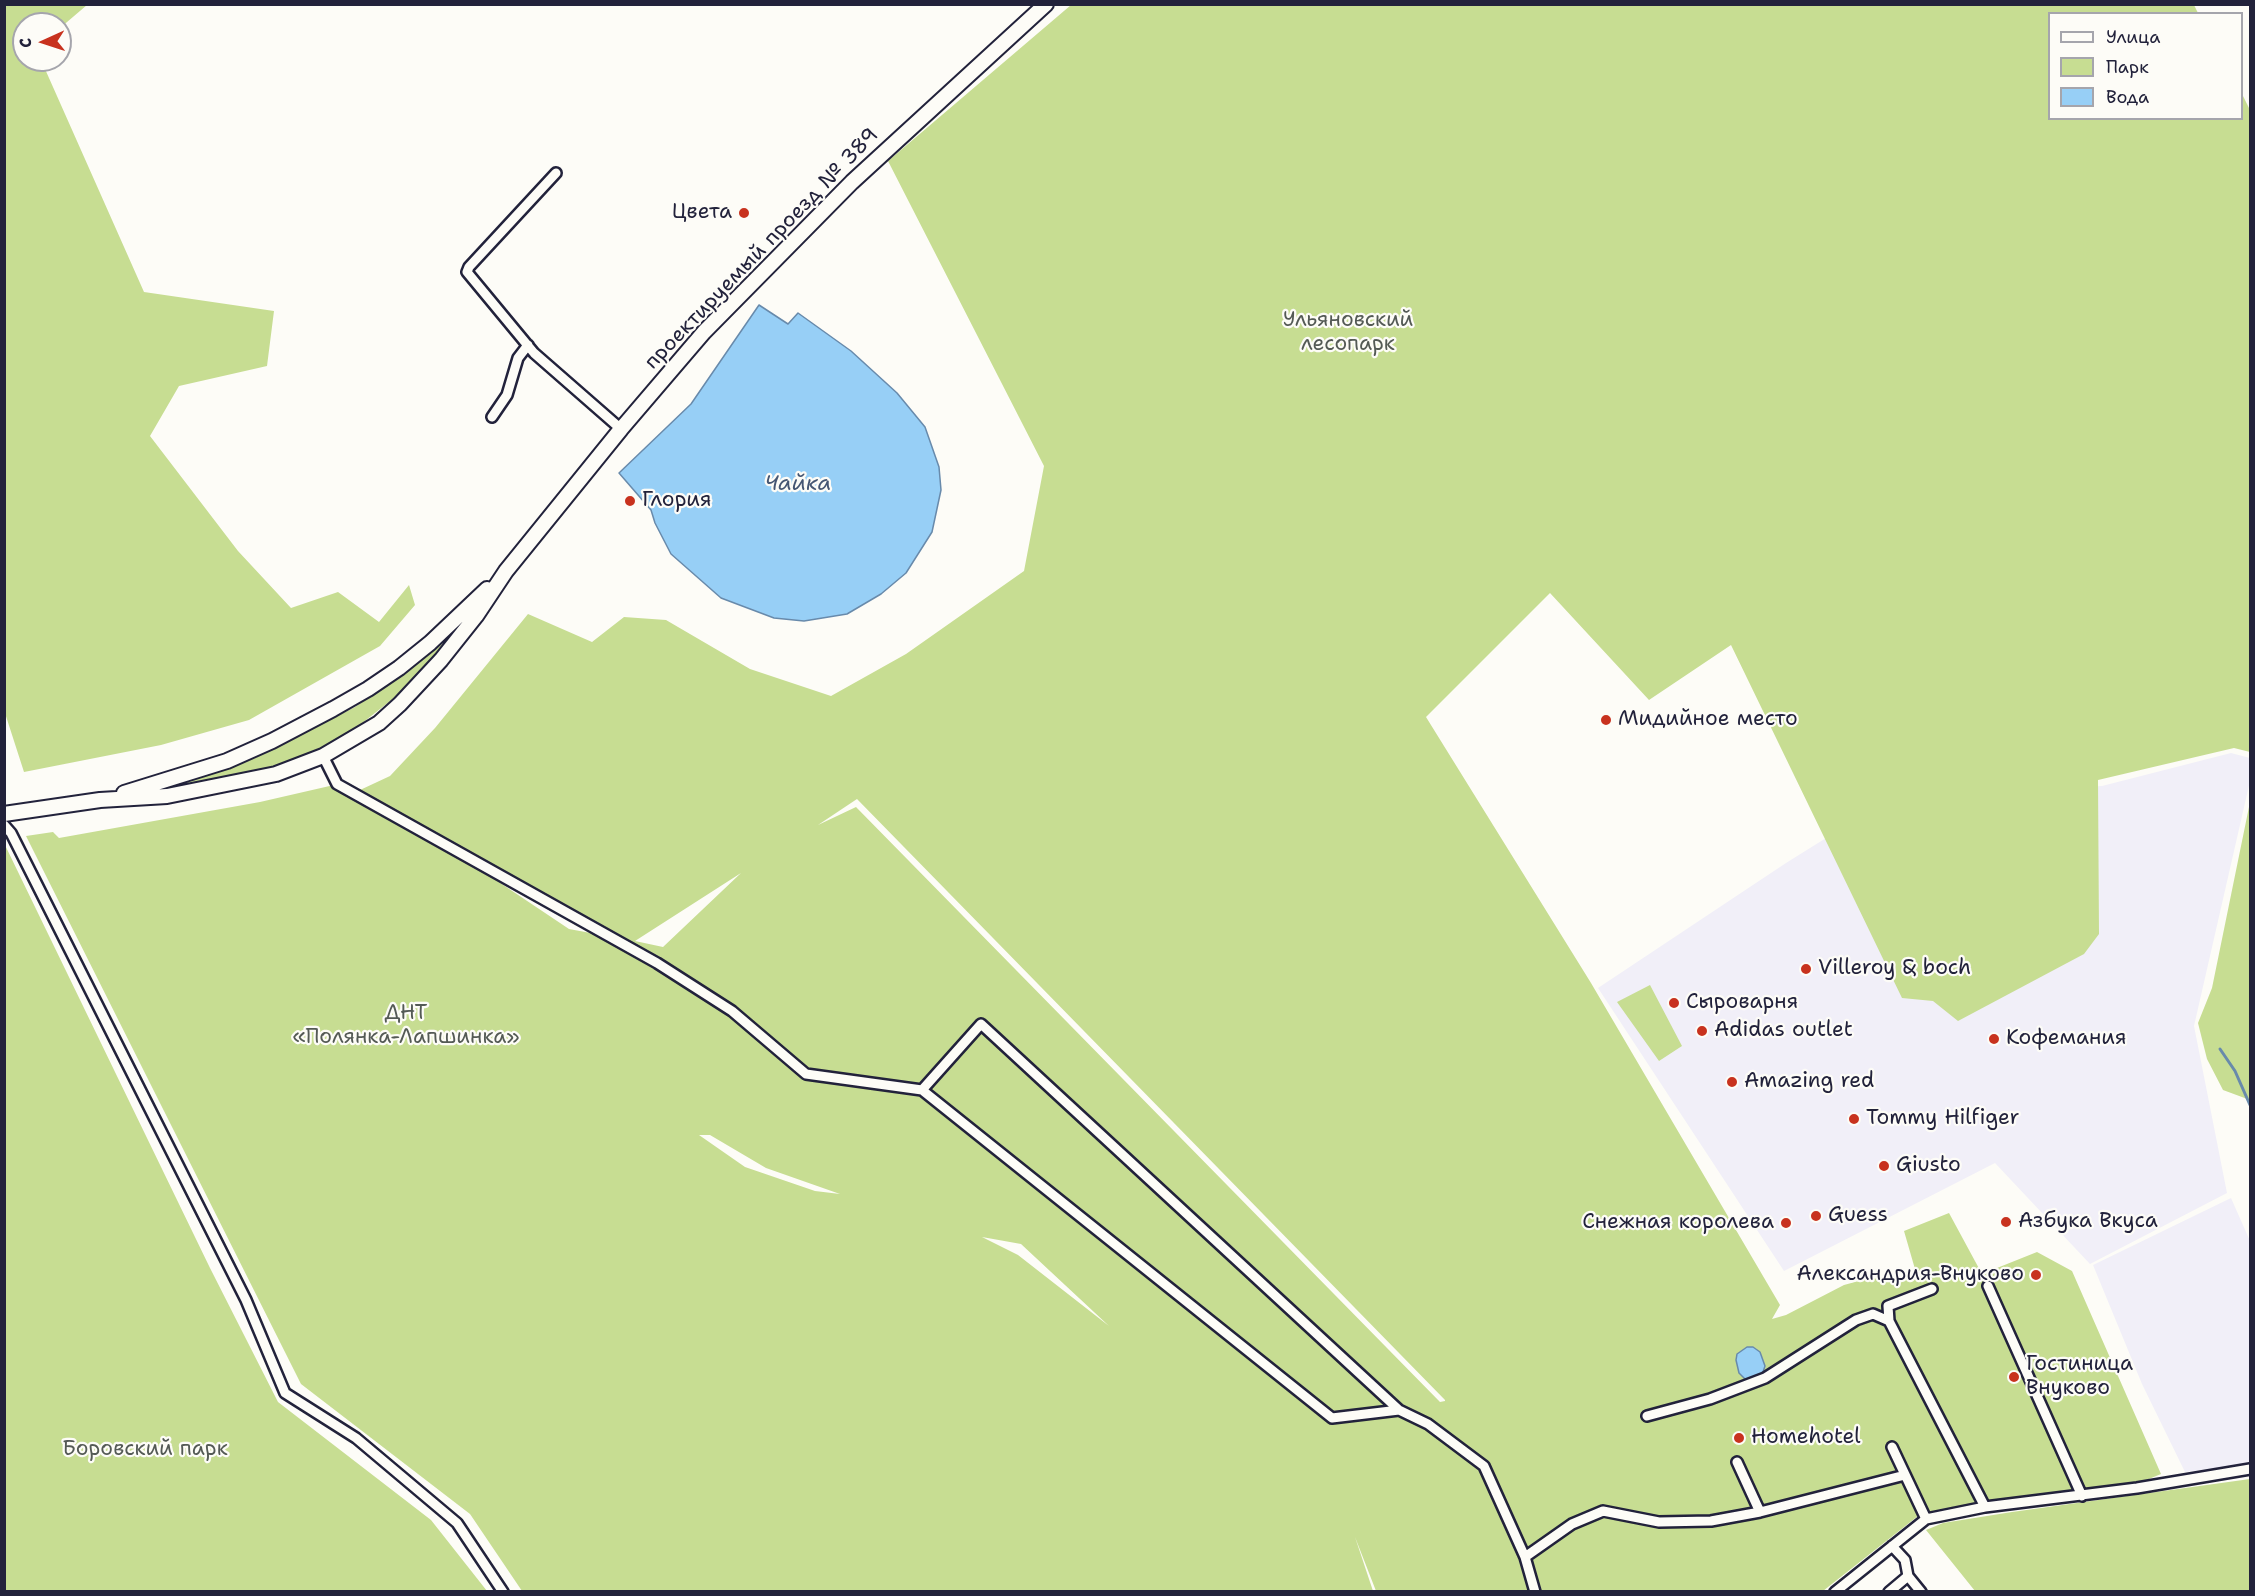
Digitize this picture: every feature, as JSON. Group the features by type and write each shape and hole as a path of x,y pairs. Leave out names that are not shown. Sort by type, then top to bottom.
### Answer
{"main road":[{"name":"проектируемый проезд № 389","path":"4,814 100,800 167,796 276,774 323,756 369,729 400,704 462,633 506,571 621,429 704,332 852,182 1046,4"},
{"name":"проектируемый проезд № 389","path":"100,800 227,761 272,741 342,704 368,689 430,643 506,571"}],"street":[{"path":"556,172 469,267 467,272 553,372 621,429"},
{"path":"492,417 507,394 518,358 528,345"},
{"path":"323,756 337,784 657,963 732,1011 806,1074 922,1090 1332,1418 1399,1410"},
{"path":"4,825 11,833 246,1300 285,1393 356,1438 457,1523 503,1592"},
{"path":"922,1090 981,1024 1399,1410 1428,1424 1484,1466 1525,1557 1532,1591"},
{"path":"1988,1286 2082,1496"},
{"path":"1932,1289 1888,1306 1889,1322 1985,1507"},
{"path":"1647,1416 1710,1399 1765,1378 1856,1320 1873,1314 1889,1322"},
{"path":"1892,1448 1926,1519"},
{"path":"1737,1462 1760,1512"},
{"path":"1835,1592 1926,1519 1985,1507 2082,1496 2250,1469"},
{"path":"1525,1557 1572,1524 1603,1511 1659,1522 1710,1521 1760,1512 1905,1475"},
{"path":"1892,1546 1905,1560 1908,1576 1921,1592"},
{"path":"1889,1592 1908,1576"}],"shaded area":[{"path":"2231,753 2250,758 2250,781 2194,1026 2227,1193 2090,1264 1995,1163 1784,1271 1598,988 1786,863 1895,795 2102,786"},
{"path":"2231,1198 2250,1241 2250,1465 2185,1472 2142,1384 2093,1265"}],"green space":[{"path":"4,5 87,5 72,18 72,12 12,12 12,72 46,72 144,292 274,311 267,366 179,386 150,436 238,551 291,608 338,592 379,622 409,585 415,605 380,646 249,720 161,745 24,772 4,710"},
{"name":"Ульяновский лесопарк","path":"1071,5 2194,5 2198,12 2048,12 2048,120 2243,120 2243,96 2250,110 2250,752 2234,748 2098,780 2099,934 2084,954 1958,1021 1933,1001 1902,998 1731,645 1649,700 1550,593 1426,717 1591,983 1780,1305 1772,1319 1786,1315 1844,1285 1866,1279 1917,1276 1904,1231 1949,1213 1982,1274 2037,1252 2072,1271 2161,1474 2144,1481 1970,1504 1918,1516 1823,1591 1376,1591 1355,1537 1373,1591 522,1591 470,1514 301,1384 26,836 53,832 59,838 260,802 347,782 360,790 390,776 435,728 528,614 592,642 624,617 666,620 750,669 831,696 906,654 1024,571 1044,466 888,161","holes":["857,799 1445,1400 1445,1401 1440,1402 856,807 818,825","451,850 623,939 569,929","741,873 663,947 635,941","699,1135 710,1135 766,1168 840,1194 815,1191 745,1167","982,1237 1021,1244 1109,1326 1018,1255"]},
{"path":"455,633 394,698 361,724 328,744 303,756 258,771 177,786 255,758 355,707 419,663"},
{"path":"2250,802 2250,1100 2223,1090 2207,1059 2198,1023 2212,988"},
{"name":"Боровский парк","path":"4,843 210,1268 278,1402 431,1520 487,1591 5,1591"},
{"path":"1650,985 1682,1046 1659,1061 1617,1002"},
{"path":"2250,1479 2250,1591 1975,1591 1926,1530 1943,1523 2012,1512"}],"water":[{"name":"Чайка","path":"759,305 788,324 798,313 851,351 897,393 925,427 939,467 941,490 932,532 906,573 881,594 847,614 804,621 774,618 721,598 671,554 651,510 619,473 691,404"},
{"path":"1747,1347 1753,1347 1760,1352 1765,1366 1756,1379 1747,1381 1739,1373 1736,1360 1737,1354"}],"waterway":[{"path":"2220,1049 2235,1071 2250,1105"}],"place":[{"name":"Цвета","path":"744,213"},
{"name":"Глория","path":"630,501"},
{"name":"Мидийное место","path":"1606,720"},
{"name":"Villeroy & boch","path":"1806,969"},
{"name":"Сыроварня","path":"1674,1003"},
{"name":"Adidas outlet","path":"1702,1031"},
{"name":"Кофемания","path":"1994,1039"},
{"name":"Amazing red","path":"1732,1082"},
{"name":"Tommy Hilfiger","path":"1854,1119"},
{"name":"Giusto","path":"1884,1166"},
{"name":"Guess","path":"1816,1216"},
{"name":"Азбука Вкуса","path":"2006,1222"},
{"name":"Снежная королева","path":"1786,1223"},
{"name":"Александрия-Внуково","path":"2036,1275"},
{"name":"Гостиница Внуково","path":"2014,1377"},
{"name":"Homehotel","path":"1739,1438"}],"park label":[{"name":"ДНТ «Полянка-Лапшинка»","path":"406,1026"}]}
